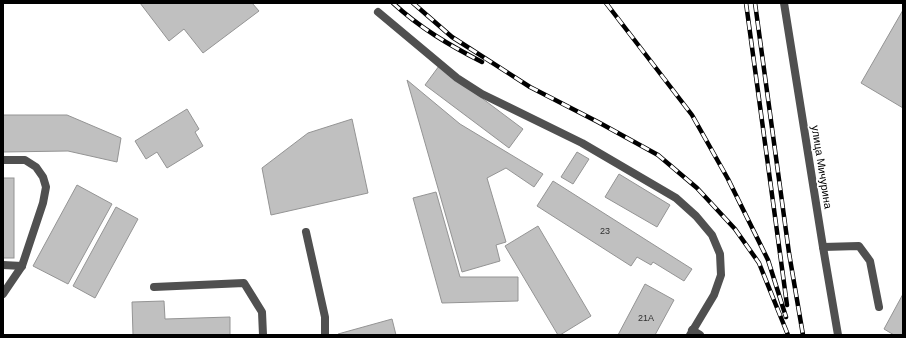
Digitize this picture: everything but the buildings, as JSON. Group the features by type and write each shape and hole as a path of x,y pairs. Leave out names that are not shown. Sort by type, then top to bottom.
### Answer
{"street":[{"name":"улица Мичурина","path":"784,3 838,335"},
{"path":"378,12 457,78 482,94 582,143 676,198 696,216 712,235 720,254 721,275 714,295 691,333 700,335"},
{"path":"3,160 25,160 36,167 43,178 46,187 43,203 22,266 3,294"},
{"path":"306,232 325,317 325,335"},
{"path":"823,247 858,246 870,261 879,307"},
{"path":"3,265 22,266"},
{"path":"154,287 244,283 262,312 263,335"}],"railway":[{"path":"393,3 435,36 482,62"},
{"path":"413,3 452,37 530,87 658,155 697,188 735,229 759,263 788,335"},
{"path":"606,3 692,115 728,179 768,260 786,317"},
{"path":"746,3 787,305"},
{"path":"755,3 789,253 803,335"}]}
